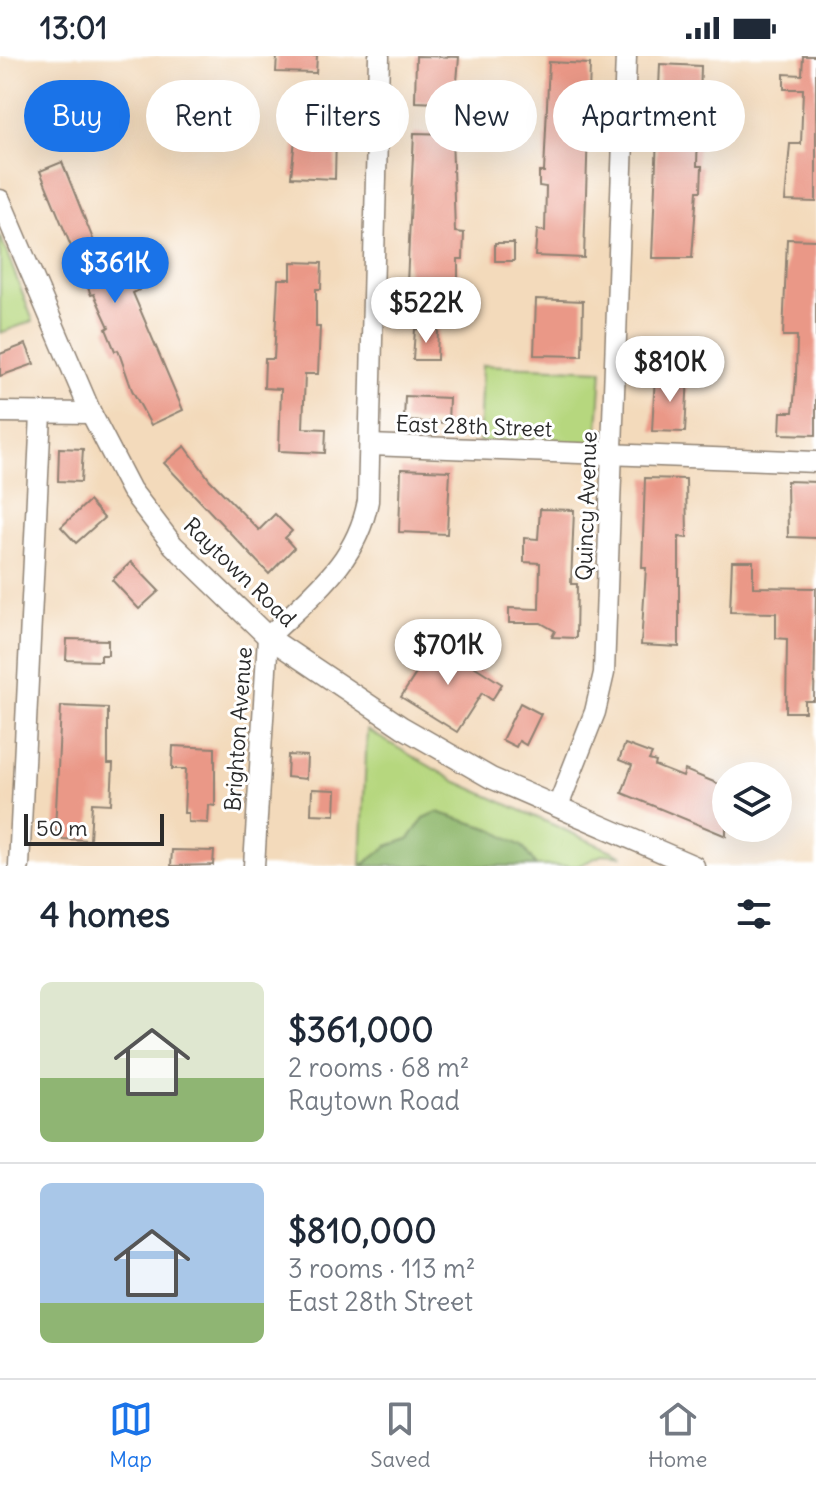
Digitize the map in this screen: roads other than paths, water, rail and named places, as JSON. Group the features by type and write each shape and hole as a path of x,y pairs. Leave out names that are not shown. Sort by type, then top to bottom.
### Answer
{"street":[{"name":"Brighton Avenue","path":"254,866 268,637 338,570 355,546 368,501 379,56"},
{"name":"Quincy Avenue","path":"558,806 595,712 604,673 626,56"},
{"name":"Raytown Road","path":"0,200 91,413 131,490 173,545 268,637 414,734 491,778 694,866"},
{"path":"0,412 91,413"},
{"path":"19,866 41,414"},
{"name":"East 28th Street","path":"370,445 816,462"}]}
